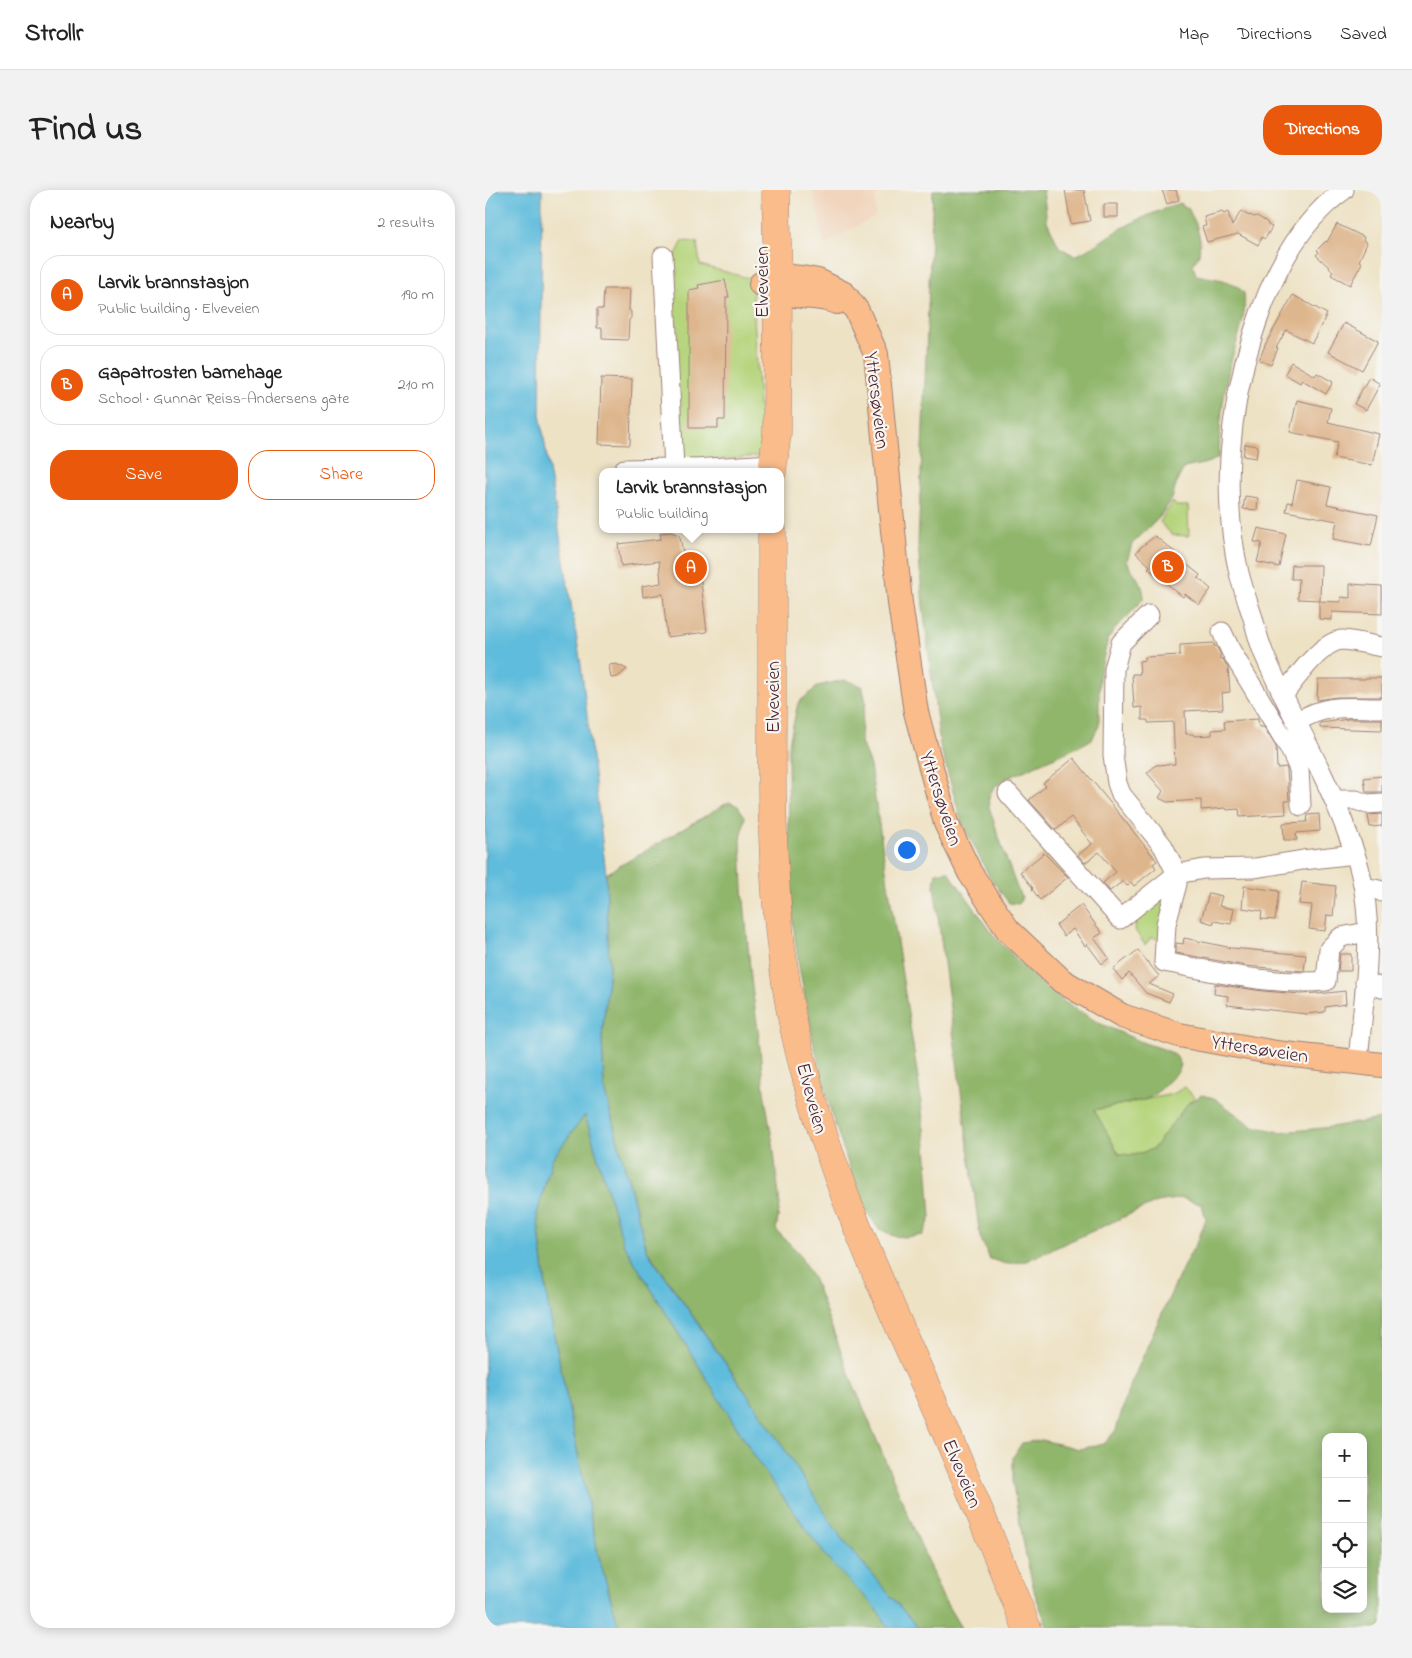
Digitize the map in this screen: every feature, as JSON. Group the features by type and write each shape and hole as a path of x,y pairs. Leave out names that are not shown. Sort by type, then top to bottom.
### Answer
{"highway":[{"name":"Elveveien","path":"760,190 772,283"},
{"name":"Elveveien","path":"772,468 766,433 761,332 772,283 776,190"},
{"name":"Elveveien","path":"772,533 771,766 774,864 778,926 784,969 793,1022 805,1074 822,1133 843,1193 951,1444 1027,1628"}],"main road":[{"name":"Yttersøveien","path":"772,283 802,296 834,300 857,311 876,354 900,603 916,712 946,823 970,873 1008,930 1062,981 1122,1016 1179,1035 1276,1053 1382,1065"}],"street":[{"path":"1344,190 1315,215 1298,238 1275,280 1258,320 1247,352 1233,416 1230,506 1231,526 1239,572 1263,652 1335,800 1355,854 1364,887 1373,985 1358,1062"},
{"path":"663,256 673,468"},
{"path":"1149,615 1121,643 1114,668 1113,755 1117,783 1121,794 1163,846 1177,874 1177,884 1166,924 1164,962 1254,979 1306,983 1326,981 1329,948 1341,937 1367,932"},
{"path":"1222,632 1231,651 1290,749 1297,764 1299,769 1301,806"},
{"path":"1284,694 1310,661 1326,648 1341,640 1382,647"},
{"path":"1297,722 1328,708 1382,708"},
{"path":"1008,793 1120,918 1177,874 1204,869 1255,868 1355,854"},
{"path":"1335,800 1357,800 1367,804 1382,803"},
{"path":"1364,887 1382,892"}],"shaded area":[{"path":"812,190 876,190 875,216 825,244"}],"green space":[{"path":"933,190 1043,190 1047,221 1059,247 1075,256 1128,225 1179,203 1188,208 1196,224 1200,240 1199,254 1193,265 1196,275 1223,280 1236,285 1244,293 1244,313 1229,369 1223,402 1219,457 1207,463 1184,468 1177,481 1172,499 1160,517 1132,544 1127,561 1140,583 1144,598 1117,626 1108,639 1099,676 1099,726 1092,739 1012,776 994,787 989,796 989,807 1017,888 1022,897 1019,904 1009,903 989,876 961,820 940,745 923,606 918,544"},
{"path":"683,241 697,242 700,265 752,279 762,456 688,462 680,452 670,266"},
{"path":"1173,502 1176,506 1188,506 1189,536 1172,535 1160,522"},
{"path":"844,680 862,686 866,702 862,720 861,742 870,766 918,1078 926,1146 931,1217 923,1235 894,1236 878,1228 867,1212 832,1116 814,1045 793,925 789,858 788,748 798,703 818,686"},
{"path":"729,802 738,806 745,817 741,840 743,889 764,1092 773,1144 780,1205 776,1230 797,1251 814,1280 850,1376 942,1596 961,1628 918,1628 842,1539 772,1430 647,1250 604,1089 602,1037 609,967 606,874"},
{"path":"948,871 995,937 1034,977 1066,1003 1099,1023 1144,1043 1175,1054 1181,1065 1178,1072 1155,1095 1144,1100 1094,1110 1119,1154 1134,1155 1153,1149 1188,1103 1202,1095 1214,1098 1252,1126 1280,1132 1324,1128 1382,1119 1382,1628 1048,1628 1035,1594 1026,1556 1013,1485 1013,1457 1022,1443 1042,1440 1079,1449 1104,1444 1116,1430 1128,1391 1206,1219 1202,1205 1182,1198 1157,1202 1026,1261 1006,1264 990,1259 980,1237 934,886 936,873"},
{"path":"1168,892 1159,941 1152,936 1145,945 1135,930 1136,918"},
{"path":"1185,1087 1194,1097 1153,1149 1134,1155 1119,1154 1094,1110 1173,1094"},
{"path":"585,1115 624,1245 760,1465 831,1563 876,1608 889,1628 619,1628 598,1554 548,1305 537,1214 552,1159"}],"water":[{"path":"485,190 542,190 540,414 581,665 606,874 609,967 602,1037 604,1089 647,1251 772,1430 842,1539 918,1628 889,1628 876,1608 831,1563 760,1465 624,1245 585,1115 552,1159 537,1214 548,1305 598,1554 619,1628 485,1628"}],"building":[{"path":"1065,190 1084,190 1090,221 1071,224"},
{"path":"1162,190 1176,190 1179,200 1167,204"},
{"path":"1104,204 1118,204 1118,217 1104,217"},
{"path":"1241,211 1249,216 1257,216 1272,227 1265,239 1262,237 1258,245 1238,234 1207,242 1202,227 1206,226 1204,217 1228,212 1232,226"},
{"path":"1337,224 1364,237 1363,240 1367,243 1359,261 1362,263 1350,285 1331,275 1333,271 1316,255 1319,252 1317,250 1327,242"},
{"path":"725,280 729,297 726,297 725,420 718,420 718,428 689,428 689,290 699,288 698,285"},
{"path":"604,289 630,289 629,310 631,318 629,320 628,340 602,339 602,328 597,328 597,309 603,309"},
{"path":"1293,295 1327,314 1312,343 1286,330 1276,348 1278,348 1271,365 1259,360 1266,343"},
{"path":"1344,323 1378,341 1362,370 1328,352"},
{"path":"1291,362 1315,376 1317,373 1333,382 1326,394 1302,380 1300,383 1285,374"},
{"path":"1369,377 1380,384 1366,410 1354,404"},
{"path":"601,378 632,379 630,445 599,444"},
{"path":"1297,400 1331,408 1328,422 1379,434 1372,465 1334,458 1338,442 1290,432"},
{"path":"1245,444 1258,446 1256,458 1243,456"},
{"path":"1297,480 1331,487 1327,504 1378,515 1371,546 1333,539 1337,521 1286,511 1288,502 1292,503"},
{"path":"1245,496 1258,498 1257,510 1243,509"},
{"path":"1258,528 1286,534 1279,567 1257,562 1262,543 1254,542"},
{"path":"660,533 677,534 680,537 684,558 698,556 707,632 667,637 663,594 643,597 642,586 661,583 659,561 621,566 618,544 661,539"},
{"path":"1155,536 1200,575 1198,578 1211,589 1199,605 1185,594 1183,597 1148,568 1150,566 1136,553"},
{"path":"1292,565 1321,565 1320,600 1298,599 1299,579 1291,579"},
{"path":"1350,584 1382,586 1382,614 1332,612 1332,620 1319,619 1319,601 1341,602 1341,597 1350,598"},
{"path":"1214,643 1214,646 1216,646 1220,653 1220,659 1223,659 1228,668 1230,692 1222,693 1223,709 1185,711 1186,734 1193,734 1194,736 1212,735 1212,730 1225,729 1224,721 1258,719 1259,727 1264,727 1276,747 1277,768 1286,767 1287,770 1289,801 1285,801 1286,814 1240,817 1239,809 1201,810 1201,800 1167,802 1159,798 1163,791 1147,773 1156,765 1175,764 1173,722 1148,723 1148,720 1142,720 1142,707 1134,708 1132,674 1140,674 1139,661 1145,660 1145,657 1180,655 1180,645"},
{"path":"616,664 627,669 618,677 611,678 609,665"},
{"path":"1382,678 1382,697 1337,697 1317,700 1318,679"},
{"path":"1348,719 1382,719 1382,730 1320,728 1320,723"},
{"path":"1074,758 1157,861 1153,864 1156,868 1134,886 1131,882 1127,886 1123,881 1110,891 1103,883 1116,872 1099,852 1085,863 1078,855 1092,844 1071,817 1056,830 1029,800 1046,786 1043,783"},
{"path":"1382,776 1382,792 1366,792 1364,778"},
{"path":"1319,814 1320,831 1296,833 1297,840 1284,840 1283,823 1307,822 1308,815"},
{"path":"1382,814 1382,826 1370,827 1368,815"},
{"path":"1044,853 1068,877 1040,900 1020,872"},
{"path":"1302,882 1336,886 1333,916 1327,915 1325,931 1309,929 1312,905 1299,904"},
{"path":"1244,886 1279,891 1275,920 1261,919 1262,911 1242,908"},
{"path":"1209,893 1222,896 1219,906 1234,909 1231,924 1214,921 1213,924 1201,920"},
{"path":"1081,905 1102,933 1094,938 1109,958 1102,964 1087,944 1085,946 1073,929 1064,936 1056,925"},
{"path":"1184,938 1232,948 1306,955 1304,971 1246,966 1176,953 1176,943 1183,944"},
{"path":"1138,950 1159,976 1149,984 1173,994 1169,1002 1146,993 1129,973 1122,980 1113,969"},
{"path":"1340,954 1351,954 1351,971 1338,971"},
{"path":"1215,984 1301,994 1345,991 1346,1004 1325,1007 1325,1012 1306,1014 1227,1005 1228,996 1214,994"}],"place":[{"name":"Gapatrosten barnehage","path":"1168,567"},
{"name":"Larvik brannstasjon","path":"691,568"}]}
